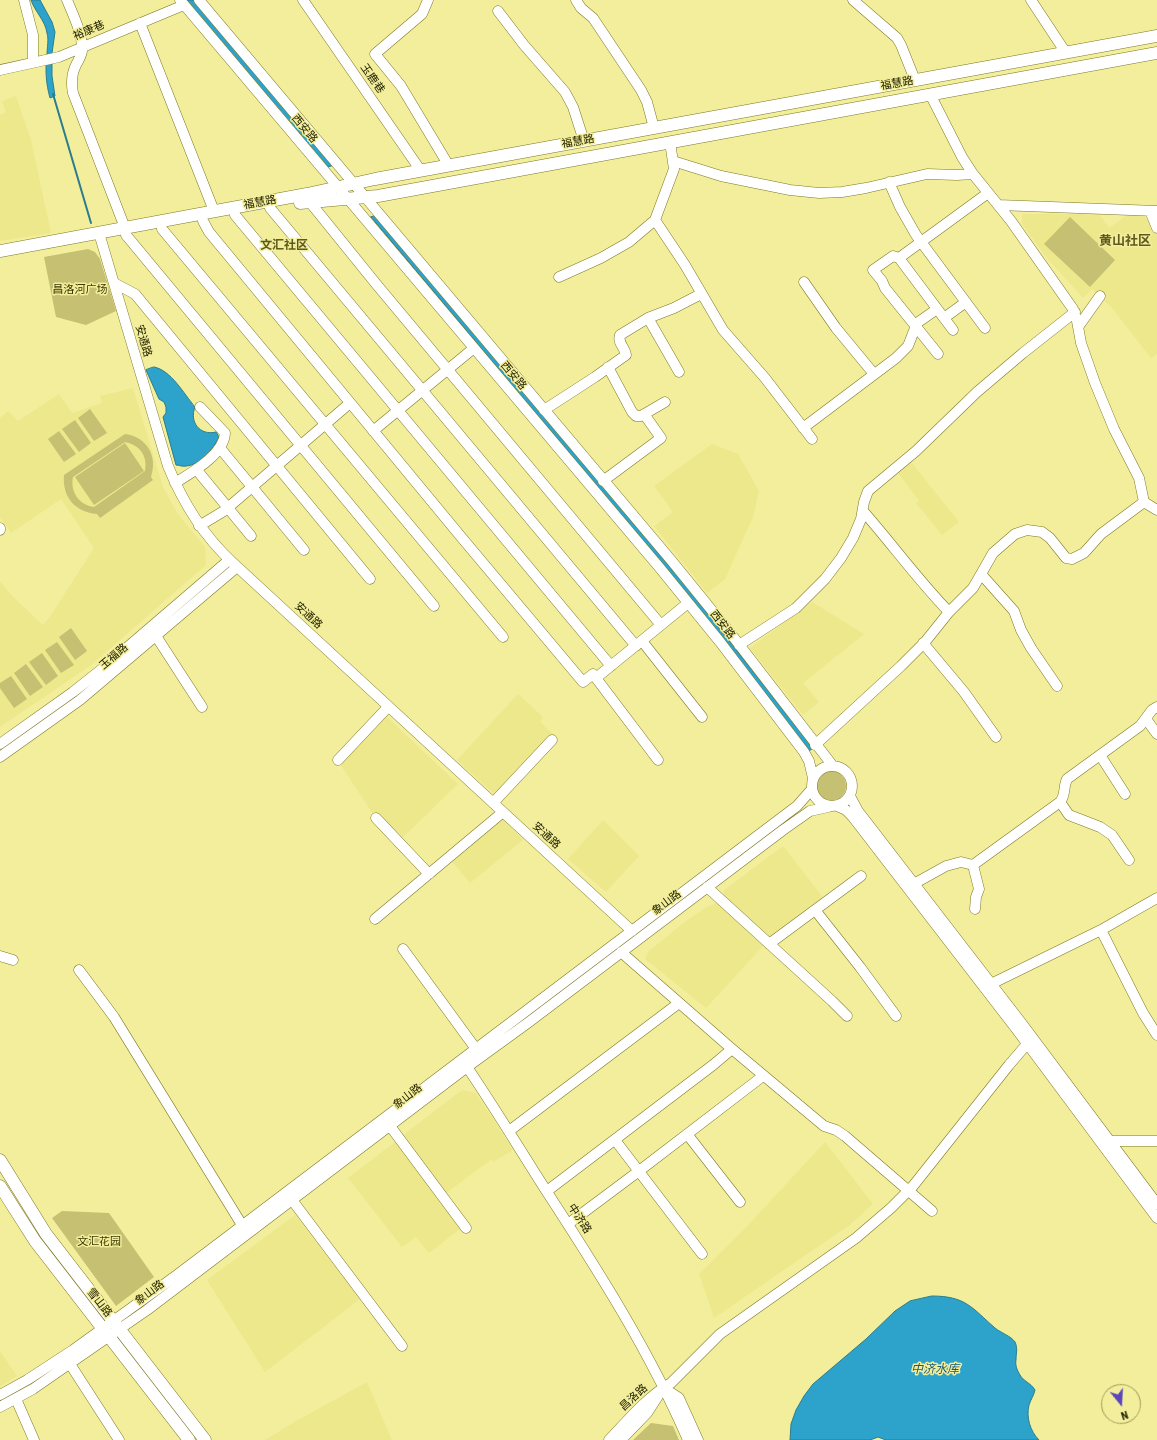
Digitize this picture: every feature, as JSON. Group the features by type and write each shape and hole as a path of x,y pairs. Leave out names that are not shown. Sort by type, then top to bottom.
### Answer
{"main road":[{"name":"福慧路","path":"0,251 125,232 214,211 421,171 1157,36"},
{"name":"福慧路","path":"125,232 162,229 309,201 378,196 1157,53"},
{"name":"福慧路","path":"0,259 100,236"},
{"name":"雪山路","path":"0,1160 46,1234 205,1440"},
{"name":"雪山路","path":"0,1186 35,1241 189,1440"}],"street":[{"path":"24,0 33,36 36,62"},
{"path":"67,0 80,36 82,47 71,84 76,102 125,232 434,606"},
{"name":"玉鹿巷","path":"303,0 421,171"},
{"path":"428,0 422,14 375,54 401,86 449,166"},
{"path":"576,0 581,8 593,18 641,90 647,102 654,128"},
{"path":"853,0 897,38 915,80"},
{"path":"1031,0 1066,52"},
{"name":"裕康巷","path":"0,70 59,57 140,23 182,2"},
{"name":"西安路","path":"182,2 688,603 804,752 809,762 813,778"},
{"name":"西安路","path":"204,2 353,184 669,558 833,766"},
{"path":"498,12 524,45 565,92 573,107 584,141"},
{"path":"140,23 214,211"},
{"path":"930,94 962,157 1015,227 1075,312 1081,343 1095,383 1114,429 1139,478 1144,502 1157,510"},
{"path":"560,277 601,258 629,242 654,220 674,169 670,142"},
{"path":"672,161 721,176 805,192 854,190 927,174 974,174"},
{"path":"889,182 900,207 921,242 985,328"},
{"path":"899,258 955,219 988,193"},
{"path":"309,201 661,625"},
{"path":"998,205 1154,211 1157,228"},
{"path":"270,208 702,717"},
{"path":"235,215 611,666"},
{"path":"654,220 685,265 723,330 765,378 812,439"},
{"path":"203,221 209,232 373,431 583,682 593,674 658,760"},
{"path":"162,229 504,637"},
{"name":"安通路","path":"100,236 163,453 175,483 191,513 214,545 632,931"},
{"path":"938,354 885,288 882,281 873,270 893,256 899,258 953,330"},
{"path":"804,282 836,328 874,374"},
{"path":"114,283 134,294 370,579"},
{"path":"544,410 626,355 620,342 620,335 648,318 674,308 701,294"},
{"path":"1078,327 1100,296"},
{"path":"944,318 966,302"},
{"path":"803,428 896,358 908,346 917,323 937,309"},
{"path":"739,645 796,608 833,570 858,529 868,491 916,451 977,392 1075,312"},
{"path":"648,318 679,372"},
{"path":"373,431 474,348"},
{"path":"608,367 633,414 638,416 644,414 665,402"},
{"path":"200,526 228,508 350,403"},
{"path":"175,483 196,469 220,448 223,442 225,433 200,407"},
{"path":"603,481 661,438 644,414"},
{"path":"220,448 304,550"},
{"path":"196,469 251,536"},
{"path":"815,745 924,643 949,612 973,588 994,551 1015,534 1027,530 1033,530 1046,534 1066,558 1072,559 1084,553 1101,534 1144,502"},
{"path":"863,510 917,577 949,612"},
{"name":"玉福路","path":"0,744 90,678 229,560"},
{"name":"玉福路","path":"0,757 80,700 237,567"},
{"path":"981,574 1014,611 1021,630 1031,648 1057,686"},
{"path":"596,678 688,603"},
{"path":"156,636 202,707"},
{"path":"924,643 964,692 996,737"},
{"path":"338,760 388,707"},
{"path":"911,885 946,866 961,862 973,865 1060,802 1064,795 1065,782 1067,779 1140,726 1152,710 1157,707"},
{"path":"1146,718 1157,734"},
{"path":"493,803 552,740"},
{"path":"1100,755 1125,794"},
{"path":"833,806 845,803 853,788 852,779 849,775 842,768 833,766 819,770 813,778 812,789 814,797 817,801 850,813 911,885 991,984 1104,1138 1157,1218"},
{"name":"象山路","path":"117,1326 242,1225 797,806 812,789"},
{"path":"850,796 858,811 1027,1044 1157,1204"},
{"path":"1060,802 1069,815 1100,827 1112,835 1128,860"},
{"name":"象山路","path":"0,1395 117,1326 292,1200 801,816 816,809 833,806"},
{"path":"375,920 503,812"},
{"path":"376,818 429,874"},
{"path":"973,865 979,889 976,897 975,909"},
{"path":"769,944 861,876"},
{"path":"707,888 847,1016"},
{"path":"991,984 1101,930 1157,898"},
{"path":"815,910 896,1016"},
{"path":"1101,930 1143,1013 1157,1035"},
{"path":"403,949 476,1049"},
{"path":"621,952 763,1076 824,1126 836,1130 844,1136 932,1211"},
{"path":"0,956 13,960"},
{"path":"80,970 114,1017 242,1225"},
{"path":"508,1131 679,1003"},
{"path":"698,1440 680,1398 663,1388 671,1383 720,1334 856,1238 909,1191 1014,1058 1027,1044"},
{"path":"547,1191 732,1049"},
{"name":"中济路","path":"467,1067 624,1313 663,1388 672,1401 688,1440"},
{"path":"568,1224 763,1076"},
{"path":"390,1126 466,1228"},
{"path":"687,1134 740,1202"},
{"path":"1104,1138 1157,1141"},
{"path":"615,1140 702,1254"},
{"path":"292,1200 402,1346"},
{"name":"象山路","path":"0,1407 70,1364 106,1333"},
{"path":"70,1364 119,1440"},
{"name":"昌洛路","path":"609,1440 641,1407 663,1388"},
{"name":"昌洛路","path":"621,1440 647,1413 663,1388"},
{"path":"16,1398 34,1440"}],"shaded area":[{"path":"16,96 31,140 51,233 0,241 0,115 6,112 2,101"},
{"path":"1130,213 1142,213 1157,234 1157,354 1151,358 1112,308 1092,289 1083,298 1046,257 1022,224 1022,214 1099,214 1109,228"},
{"path":"133,388 163,487 177,513 205,547 206,565 90,666 0,727 0,581 13,597 43,625 94,548 61,499 11,533 0,517 0,418 8,411 18,421 59,394 72,413 102,403 100,396"},
{"path":"712,444 738,454 759,491 753,517 725,579 707,593 654,526 673,512 654,486"},
{"path":"911,462 959,522 942,535 916,503 919,501 898,473"},
{"path":"812,602 864,634 803,683 819,702 803,715 750,648"},
{"path":"518,694 543,717 540,722 554,735 496,796 457,760"},
{"path":"386,716 458,784 400,840 371,811 340,764"},
{"path":"502,818 523,840 470,883 451,860"},
{"path":"603,820 639,856 606,892 568,859"},
{"path":"783,846 825,900 771,941 723,899 724,890"},
{"path":"717,903 721,904 764,945 706,1008 645,959 648,952 682,924 706,907"},
{"path":"462,1090 476,1093 513,1150 493,1162 492,1159 442,1196 398,1139"},
{"path":"395,1142 461,1228 429,1253 416,1237 402,1247 348,1178"},
{"path":"825,1142 873,1204 851,1224 714,1318 699,1274 751,1222"},
{"path":"295,1215 360,1299 265,1372 207,1280"},
{"path":"0,1351 17,1376 0,1386"},
{"path":"367,1382 392,1440 265,1440 296,1421"}],"green space":[{"path":"1070,217 1115,260 1090,287 1044,244"},
{"name":"昌洛河广场","path":"88,249 95,252 100,259 116,311 86,325 56,317 44,257"},
{"path":"90,409 107,433 94,441 78,418"},
{"path":"75,420 91,443 79,452 62,429"},
{"path":"59,431 76,454 64,462 48,439"},
{"path":"125,434 133,436 145,443 152,455 153,469 151,477 153,480 100,518 97,514 89,513 76,507 65,490 64,475","holes":["125,442 130,443 142,452 146,466 145,471 94,507 80,501 74,493 72,483 73,477"]},
{"path":"125,443 144,471 94,505 75,477"},
{"path":"71,628 87,651 75,660 59,637"},
{"path":"57,642 74,665 61,673 45,650"},
{"path":"42,653 58,676 46,685 29,662"},
{"path":"26,664 43,687 30,696 14,673"},
{"path":"11,676 27,699 14,708 0,688 0,683"},
{"path":"831,771 842,775 846,786 842,797 831,801 820,797 816,786 820,775"},
{"name":"文汇花园","path":"62,1211 109,1213 154,1277 116,1306 52,1218"},
{"path":"651,1423 673,1426 679,1440 633,1440"}],"water":[{"path":"31,0 40,0 52,22 55,32 52,53 52,76 55,96 50,98 46,71 48,36 46,28"},
{"path":"187,0 195,0 334,165 328,167"},
{"path":"376,216 692,593 813,748 809,751 689,596 371,217"},
{"path":"154,367 160,369 172,378 195,407 194,418 197,427 205,432 216,432 219,437 206,456 197,463 184,466 176,465 163,417 166,413 166,407 164,402 159,399 146,370"},
{"name":"中济水库","path":"932,1296 953,1298 968,1304 995,1328 1015,1342 1017,1349 1017,1369 1021,1377 1035,1390 1029,1405 1028,1419 1031,1428 1039,1440 886,1440 878,1437 870,1440 790,1440 791,1424 796,1410 813,1384 866,1339 895,1311 910,1301"}],"waterway":[{"path":"53,94 91,223"}],"district":[{"name":"黄山社区","path":"1125,242"},
{"name":"文汇社区","path":"284,246"}]}
